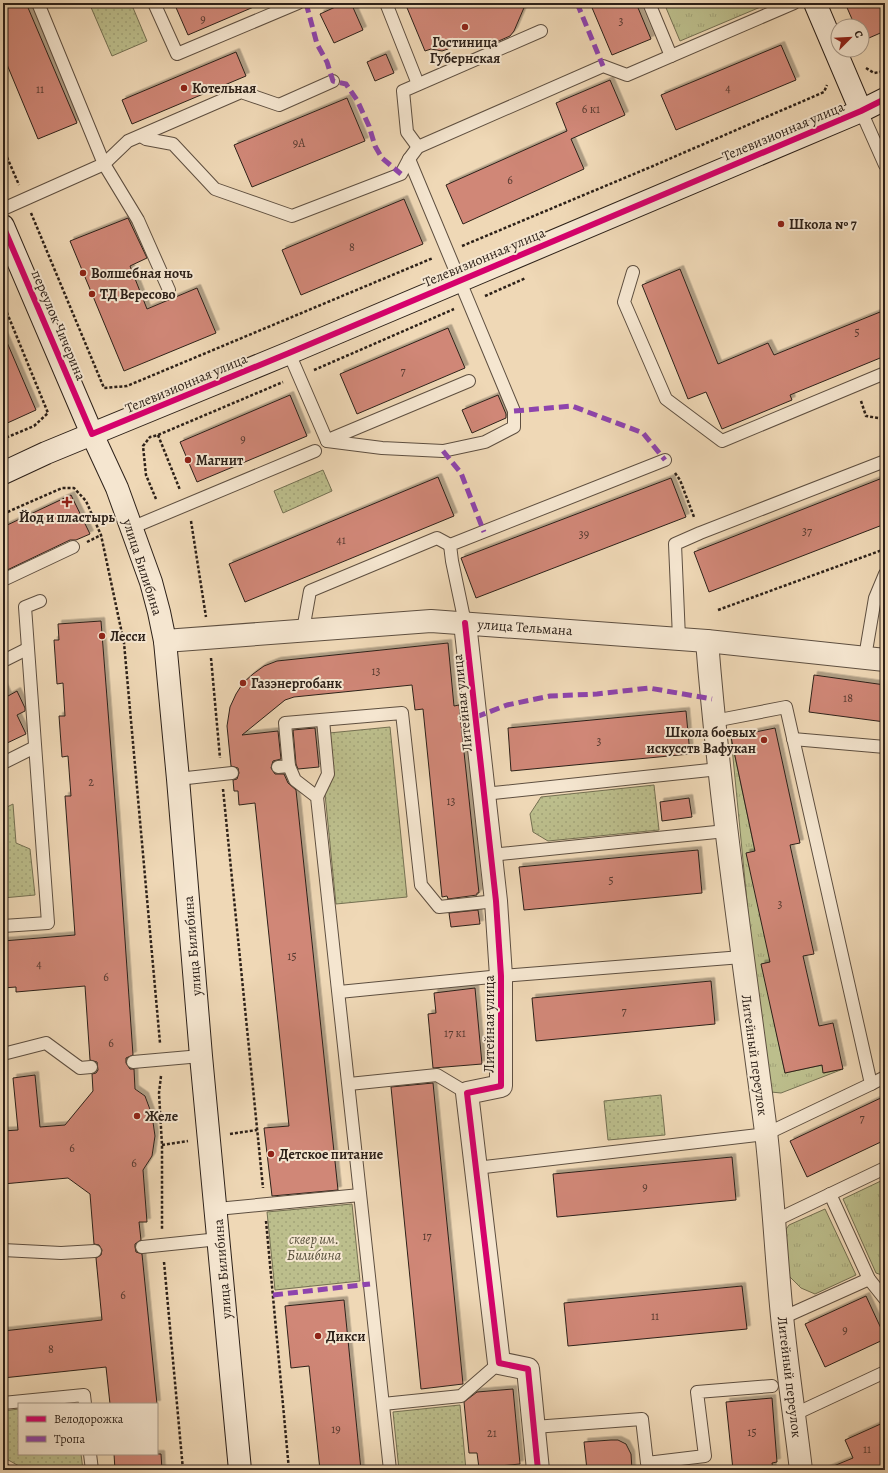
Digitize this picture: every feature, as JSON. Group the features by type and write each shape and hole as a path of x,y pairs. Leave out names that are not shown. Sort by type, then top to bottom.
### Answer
{"street":[{"path":"815,3 861,111"},
{"name":"Телевизионная улица","path":"3,473 92,434 861,111 885,99"},
{"name":"переулок Чичерина","path":"3,226 92,434"},
{"name":"улица Билибина","path":"92,434 117,488 151,582 165,641 201,1056 217,1209 240,1470"},
{"name":"улица Тельмана","path":"165,641 431,621 679,638 875,658"},
{"name":"Литейная улица","path":"465,623 496,901 501,976 501,1086 467,1094"},
{"name":"Литейный переулок","path":"707,641 726,831 766,1134 782,1318 801,1470"},
{"path":"467,1094 500,1364 528,1369 538,1470"}],"lane":[{"path":"38,3 104,164 138,220 169,290"},
{"path":"154,3 177,54 298,3"},
{"path":"386,3 418,84"},
{"path":"649,3 671,56"},
{"path":"141,136 173,144 215,189 292,216 400,174 418,147 603,66 627,75 794,3"},
{"path":"418,147 407,132 403,91 541,31"},
{"path":"3,209 104,164 128,141 241,92 279,105 333,81"},
{"path":"861,111 885,165"},
{"path":"327,441 382,448 444,451 485,442 514,426 514,411 409,159"},
{"path":"633,272 624,302 666,399 722,441 885,373"},
{"path":"289,352 327,441"},
{"path":"327,441 469,381"},
{"path":"131,528 315,450"},
{"path":"303,630 310,591 437,538 450,545 665,460"},
{"path":"679,638 675,544 885,461"},
{"path":"450,545 465,623"},
{"path":"3,580 73,547"},
{"path":"875,658 875,598 885,574"},
{"path":"3,926 48,923 24,608 40,600"},
{"path":"3,660 27,649"},
{"path":"714,721 786,707 871,1084"},
{"path":"317,797 295,780 284,766 286,723 402,713 421,885 439,907 496,901"},
{"path":"323,720 328,774 317,797 390,1470"},
{"path":"793,739 885,747"},
{"path":"3,763 35,747"},
{"path":"484,794 719,768"},
{"path":"178,779 227,774"},
{"path":"491,855 726,831"},
{"path":"339,992 501,976 742,957"},
{"path":"3,1054 46,1043 80,1068 91,1066"},
{"path":"133,1062 201,1056"},
{"path":"349,1084 437,1075 467,1094"},
{"path":"476,1168 766,1134 885,1077"},
{"path":"774,1221 885,1168"},
{"path":"830,1194 870,1279 885,1299"},
{"path":"217,1209 360,1195"},
{"path":"142,1247 219,1239"},
{"path":"3,1250 61,1253 95,1251"},
{"path":"782,1318 870,1279"},
{"path":"383,1404 461,1396 500,1364"},
{"path":"795,1414 885,1372"},
{"path":"534,1427 642,1419 647,1463 705,1456 697,1392 772,1386"},
{"path":"3,1403 84,1395 85,1403"},
{"path":"90,1455 92,1470"}],"path":[{"path":"865,67 874,73 885,71"},
{"path":"3,148 104,388 127,386 653,166 824,92 828,84 826,79"},
{"path":"156,500 146,475 143,446 150,437 299,376 527,278"},
{"path":"3,303 48,413 34,426 3,439"},
{"path":"862,403 866,416 885,419"},
{"path":"158,435 190,512 209,637 227,774 264,1205 290,1470"},
{"path":"665,460 680,480 700,533"},
{"path":"3,514 62,488 74,488 86,501 101,535 124,643 162,1060 159,1093 162,1145 162,1245 183,1470"},
{"path":"718,610 885,549"},
{"path":"3,1463 17,1470"}],"green space":[{"path":"94,3 131,3 147,41 112,56 90,5"},
{"path":"664,3 679,3 681,6 687,3 770,3 680,41"},
{"path":"323,470 332,491 283,513 274,491"},
{"path":"390,727 407,897 336,904 319,734"},
{"path":"731,737 755,851 770,962 762,964 785,1073 822,1065 824,1073 843,1069 781,1093 771,1092 764,1076"},
{"path":"654,785 659,830 548,841 533,832 530,814 541,797"},
{"path":"13,804 16,843 30,849 35,895 3,898 3,809"},
{"path":"661,1095 665,1135 608,1140 604,1101"},
{"path":"885,1179 885,1276 876,1273 843,1199"},
{"name":"сквер им. Билибина","path":"352,1204 360,1281 275,1290 267,1212"},
{"path":"825,1209 856,1275 815,1294 801,1288 789,1276 782,1235 789,1225"},
{"path":"460,1405 466,1470 399,1470 393,1412"},
{"path":"18,1409 18,1455 81,1455 83,1470 26,1470 3,1457 3,1411"}],"building":[{"path":"3,3 26,3 77,123 38,139 3,55"},
{"path":"174,3 263,3 188,35"},
{"path":"344,3 351,3 363,30 334,43 320,14"},
{"name":"Гостиница Губернская","path":"405,3 526,3 514,31 510,36 483,48 474,47 459,40 448,49 442,51 431,49 425,51"},
{"path":"590,3 636,3 651,39 612,55"},
{"path":"845,3 885,3 885,31 870,38 870,18 852,18"},
{"path":"781,45 796,80 676,130 661,95"},
{"name":"Котельная","path":"236,52 246,76 132,124 122,100"},
{"path":"386,54 394,73 375,81 367,62"},
{"path":"610,80 625,115 571,139 584,169 463,224 446,185 567,131 556,103"},
{"path":"347,98 365,141 252,187 234,145"},
{"path":"404,199 423,244 301,295 282,250"},
{"path":"128,218 147,258 130,266 147,309 197,288 216,333 124,371 70,241"},
{"path":"680,269 718,364 768,343 774,355 885,310 885,356 790,395 792,400 722,429 706,392 688,399 642,285"},
{"path":"448,328 465,368 357,414 340,374"},
{"path":"3,333 36,410 3,425"},
{"path":"290,395 307,436 197,482 180,442"},
{"path":"498,395 506,414 506,418 472,433 462,410"},
{"path":"438,477 454,516 245,602 229,564"},
{"path":"885,477 885,524 709,592 694,552"},
{"path":"671,478 686,517 476,598 461,558"},
{"path":"71,495 90,534 76,540 70,540 3,572 3,527"},
{"path":"101,621 133,1055 126,1058 126,1063 130,1069 134,1069 135,1089 145,1096 152,1115 155,1136 152,1156 143,1170 147,1222 139,1222 141,1240 135,1244 135,1247 136,1252 142,1254 157,1403 110,1403 106,1367 3,1378 3,1331 102,1320 96,1258 101,1255 102,1250 99,1245 94,1244 90,1194 68,1178 3,1184 3,1131 18,1130 13,1078 35,1075 40,1127 65,1125 93,1091 92,1074 96,1073 98,1070 97,1062 90,1060 85,986 16,992 16,987 3,988 3,941 75,935 65,796 71,796 68,756 62,757 59,716 65,716 63,683 57,684 54,640 59,640 58,624"},
{"path":"448,643 454,706 459,705 479,893 477,893 477,895 448,899 447,896 442,897 423,709 415,710 412,685 294,697 285,700 242,735 278,731 281,759 273,761 271,768 275,774 284,774 288,783 296,790 338,1190 272,1196 264,1128 289,1126 255,803 239,805 238,791 234,791 233,780 237,779 239,773 238,768 231,766 227,726 230,707 243,683 264,666 277,661"},
{"path":"814,675 885,685 885,722 809,712"},
{"path":"3,685 8,696 17,691 25,708 25,711 17,715 26,734 3,745"},
{"path":"686,711 690,754 511,771 508,728"},
{"path":"315,728 319,767 298,769 296,764 293,730"},
{"path":"775,728 800,843 790,845 814,954 803,956 819,1026 833,1023 843,1069 823,1073 822,1065 785,1073 761,964 770,962 746,853 755,851 731,737"},
{"path":"689,798 692,817 662,821 660,802"},
{"path":"698,850 702,893 524,910 519,867"},
{"path":"478,910 480,924 451,927 449,913"},
{"path":"711,981 715,1024 536,1041 532,998"},
{"path":"475,988 482,1064 433,1068 428,1014 436,1013 434,993"},
{"path":"433,1083 463,1384 421,1389 391,1087"},
{"path":"885,1096 885,1140 807,1177 790,1141"},
{"path":"732,1157 736,1200 557,1217 553,1174"},
{"path":"742,1286 747,1329 568,1346 564,1303"},
{"path":"866,1296 885,1339 825,1367 805,1324"},
{"path":"344,1300 361,1470 320,1470 309,1366 291,1368 285,1306"},
{"path":"513,1389 520,1464 479,1468 477,1453 469,1453 464,1402 477,1392"},
{"path":"772,1398 777,1462 772,1463 773,1470 733,1470 726,1402"},
{"path":"885,1422 885,1470 824,1470 853,1458 845,1440"},
{"path":"618,1440 626,1444 631,1454 632,1470 587,1470 584,1442"},
{"path":"161,1454 162,1470 115,1470 114,1455"}],"marked path":[{"path":"306,3 317,44 327,62 333,81 346,84 357,100 369,126 375,146 382,158 401,174"},
{"path":"577,3 603,66"},
{"path":"514,411 572,406 643,433 665,460"},
{"path":"443,451 461,473 484,532"},
{"path":"476,717 507,705 550,696 597,694 649,688 712,699"},
{"path":"273,1295 370,1284"}],"cycle path":[{"path":"3,226 92,434 289,353 861,111 885,99"},
{"path":"465,623 496,901 501,976 501,1086 467,1093 499,1363 528,1369 538,1470"}],"place":[{"name":"Гостиница Губернская","path":"465,27"},
{"name":"Котельная","path":"184,88"},
{"name":"Школа № 7","path":"781,224"},
{"name":"Волшебная ночь","path":"83,273"},
{"name":"ТД Вересово","path":"92,294"},
{"name":"Магнит","path":"188,460"},
{"name":"Йод и пластырь","path":"67,502"},
{"name":"Лесси","path":"102,636"},
{"name":"Газэнергобанк","path":"243,683"},
{"name":"Школа боевых искусств Вафукан","path":"764,740"},
{"name":"Желе","path":"137,1116"},
{"name":"Детское питание","path":"271,1154"},
{"name":"Дикси","path":"318,1336"}]}
